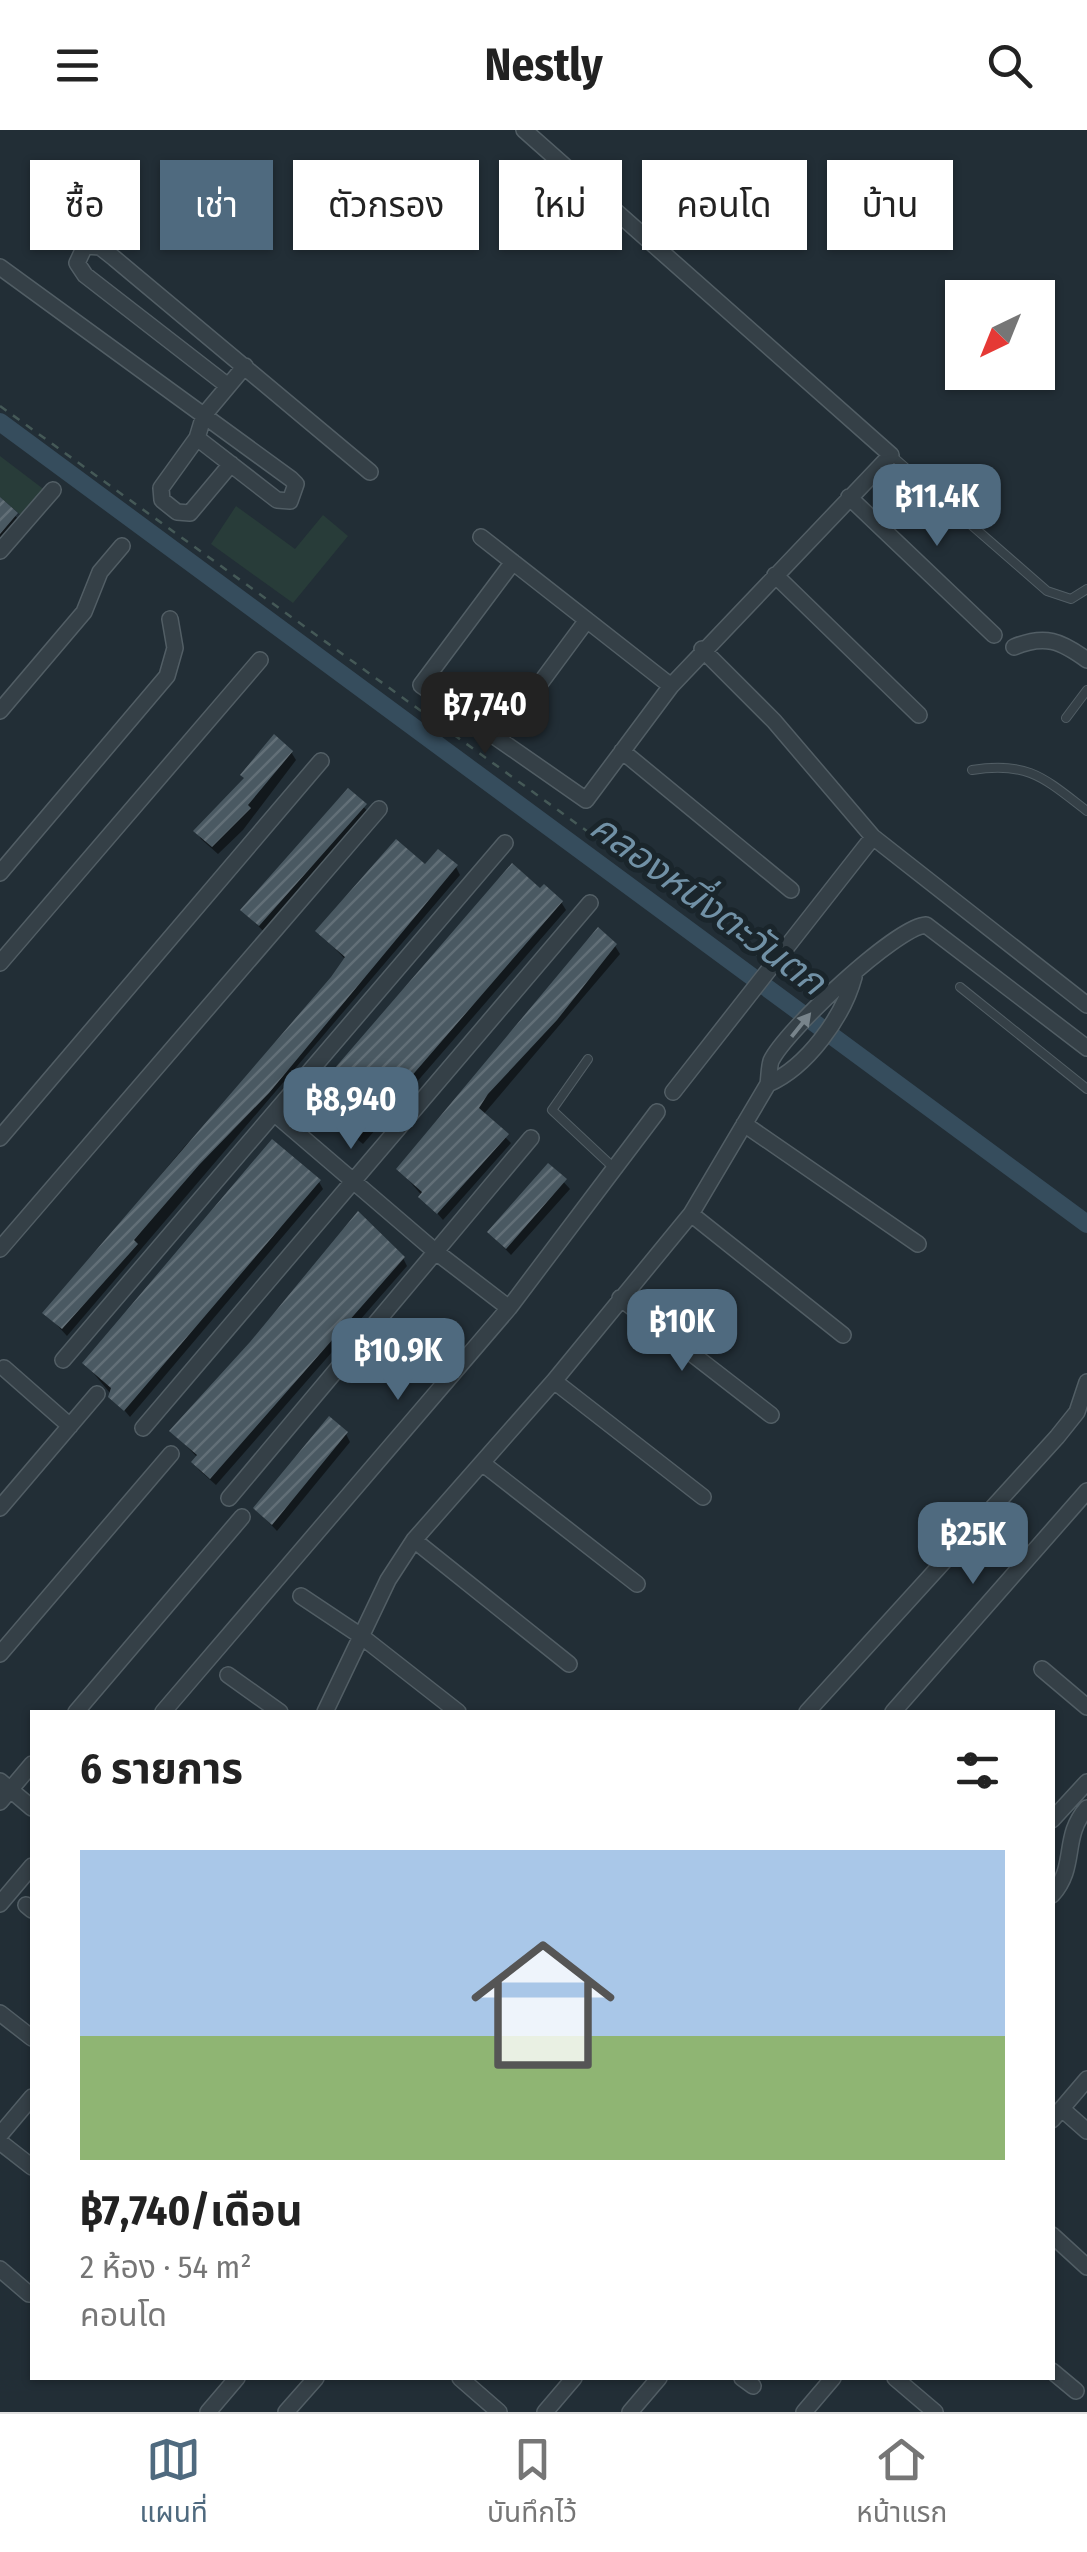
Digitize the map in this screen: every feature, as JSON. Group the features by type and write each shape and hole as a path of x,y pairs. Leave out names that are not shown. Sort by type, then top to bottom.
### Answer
{"street":[{"path":"514,562 421,685 586,800 702,649 891,455 524,130"},
{"path":"228,386 85,274 77,263 84,246 100,247 370,472"},
{"path":"0,267 291,479 298,489 290,501 277,500 197,438"},
{"path":"230,464 195,509 177,512 162,500 161,488 197,438 204,415 245,366"},
{"path":"0,551 52,490"},
{"path":"848,496 994,635"},
{"path":"481,536 671,686"},
{"path":"0,710 84,612 100,572 122,546"},
{"path":"775,576 919,715"},
{"path":"0,872 167,676 176,648 170,619"},
{"path":"499,740 588,620"},
{"path":"1014,647 1036,638 1050,639 1087,660"},
{"path":"702,649 774,720 873,837 1087,1005"},
{"path":"0,963 260,660"},
{"path":"622,751 791,890"},
{"path":"0,1138 321,760"},
{"path":"0,1248 379,809"},
{"path":"673,1092 873,837"},
{"path":"63,1360 504,843"},
{"path":"143,1428 590,903"},
{"path":"326,1710 414,1540 554,1381 691,1214 768,1084 772,1062 830,989 854,977 903,932 926,925 1087,1048"},
{"path":"768,1084 790,1074 847,1002 854,977"},
{"path":"165,1710 509,1308 656,1112"},
{"path":"275,1114 436,1252 509,1308"},
{"path":"744,1124 918,1244"},
{"path":"228,1498 531,1138"},
{"path":"691,1214 843,1335"},
{"path":"620,1298 771,1414"},
{"path":"4,1368 70,1426"},
{"path":"554,1381 703,1497"},
{"path":"809,1710 1056,1437 1077,1412 1087,1382"},
{"path":"2,1500 97,1394"},
{"path":"0,1654 170,1454"},
{"path":"482,1463 637,1584"},
{"path":"895,1710 1087,1490"},
{"path":"78,1710 242,1516"},
{"path":"414,1540 569,1664"},
{"path":"301,1596 361,1636 455,1710"},
{"path":"1042,1669 1087,1708"},
{"path":"228,1675 277,1710"},
{"path":"30,1766 4,1791 30,1807"},
{"path":"1055,1817 1087,1782"},
{"path":"1055,1793 1067,1803"},
{"path":"1055,1892 1067,1879 1072,1833 1087,1808"},
{"path":"0,1904 30,1868"},
{"path":"0,2012 30,2036"},
{"path":"1087,2079 1057,2115 1087,2131"},
{"path":"30,2099 0,2138 30,2165"},
{"path":"1055,2238 1087,2267"},
{"path":"0,2269 30,2294"},
{"path":"1055,2374 1076,2391"},
{"path":"208,2412 235,2380"},
{"path":"286,2412 314,2380"},
{"path":"462,2380 499,2412"},
{"path":"545,2412 572,2380"},
{"path":"636,2410 658,2380"},
{"path":"807,2408 831,2380"},
{"path":"897,2380 934,2412"}],"lane":[{"path":"891,455 1047,592 1070,599 1087,589"},
{"path":"1066,718 1087,690"},
{"path":"972,770 1018,767 1043,777 1087,811"},
{"path":"960,987 1087,1088"},
{"path":"588,1059 552,1110 614,1168"}],"path":[{"path":"0,406 772,964"}],"green space":[{"path":"0,456 46,491 22,516 0,497"},
{"path":"236,506 295,549 323,515 348,536 293,603 211,544"}],"building":[{"path":"0,497 18,513 0,534"},
{"path":"274,734 293,751 248,805 251,808 212,847 193,831 244,778 240,775"},
{"path":"348,788 367,804 259,926 240,910"},
{"path":"396,839 425,864 438,849 458,865 269,1093 199,1165 134,1240 138,1244 62,1329 42,1313 331,977 345,957 315,931"},
{"path":"512,863 540,888 544,884 563,901 358,1138 309,1098"},
{"path":"598,927 617,944 557,1020 488,1094 479,1108 509,1134 437,1214 418,1197 422,1192 396,1169"},
{"path":"272,1139 321,1180 124,1411 108,1397 111,1388 82,1363"},
{"path":"548,1163 567,1179 506,1249 487,1232"},
{"path":"358,1211 405,1257 210,1479 191,1462 197,1455 169,1431 250,1342"},
{"path":"329,1416 348,1432 272,1525 253,1508"}],"waterway":[{"name":"คลองหนึ่งตะวันตก","path":"0,422 1087,1224"}]}
